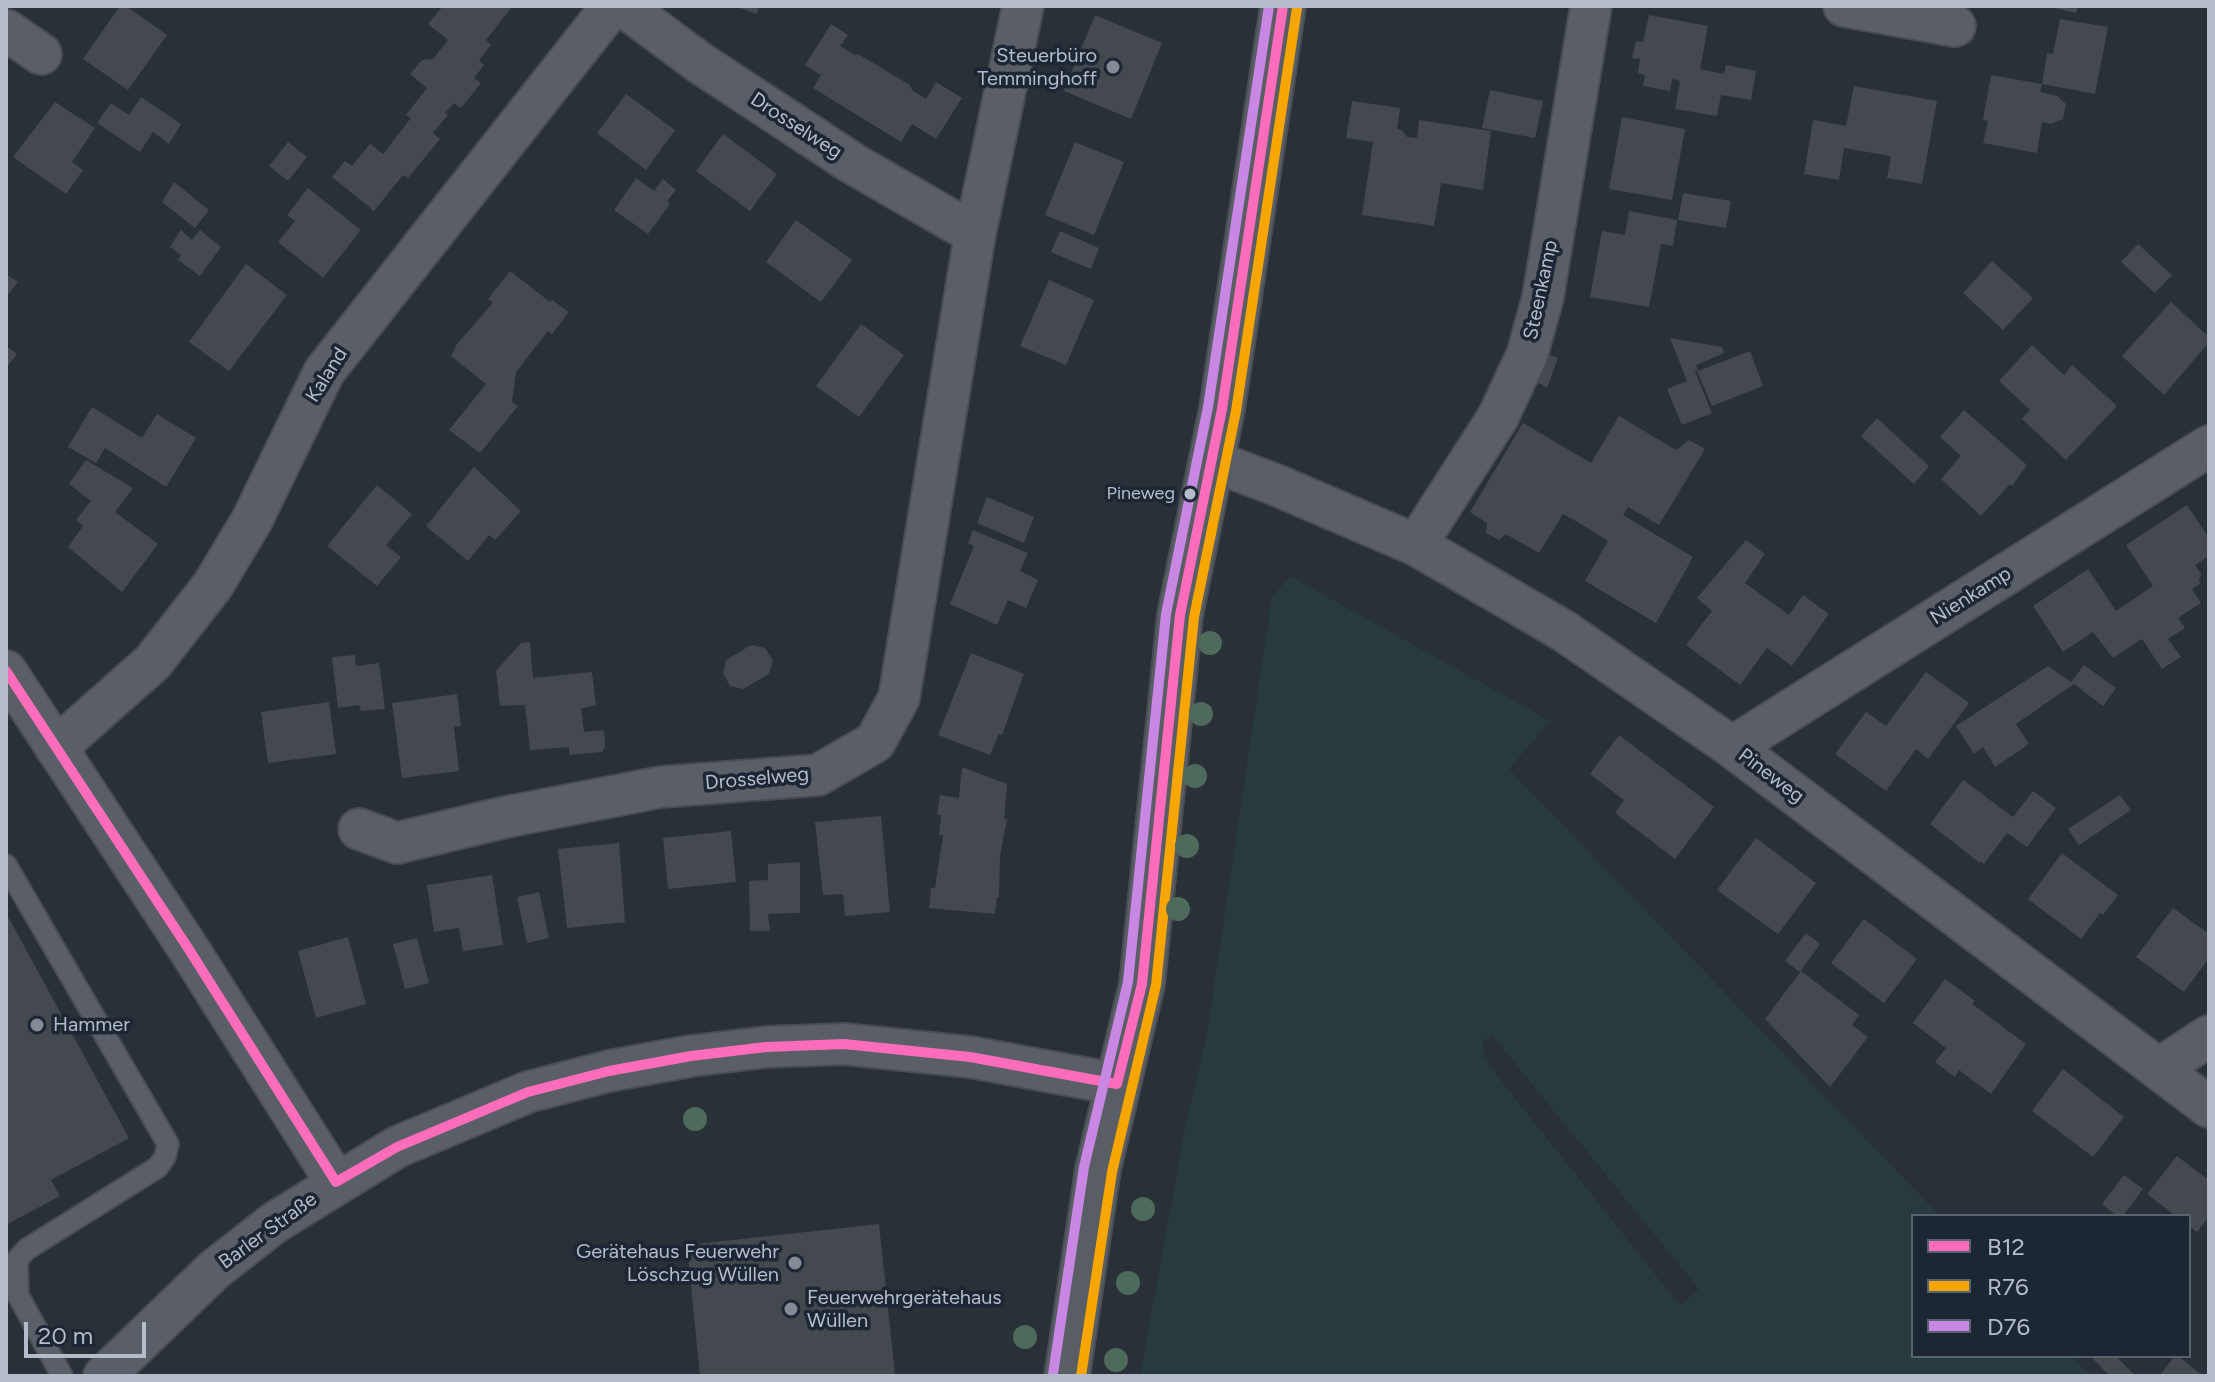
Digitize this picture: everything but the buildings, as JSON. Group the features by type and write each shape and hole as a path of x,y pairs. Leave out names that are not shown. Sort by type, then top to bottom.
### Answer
{"main road":[{"path":"1067,1376 1096,1185 1142,984 1180,615 1213,461 1283,6"}],"street":[{"name":"Kaland","path":"56,748 153,662 213,585 252,520 324,372 612,6"},
{"name":"Drosselweg","path":"623,6 700,63 852,163 975,234"},
{"name":"Drosselweg","path":"359,829 397,843 506,817 661,787 818,775 875,742 899,698 975,234 1023,6"},
{"name":"Steenkamp","path":"1416,545 1498,417 1527,355 1543,297 1591,6"},
{"path":"1844,6 1955,26"},
{"path":"6,30 41,54"},
{"name":"Nienkamp","path":"1732,747 2209,446"},
{"name":"Pineweg","path":"1213,461 1416,545 1564,631 1732,747 2209,1107"},
{"path":"6,671 188,948 336,1182"},
{"path":"2160,1068 2209,1036"},
{"name":"Barler Straße","path":"104,1376 214,1270 274,1223 397,1147 528,1092 609,1071 691,1056 766,1047 844,1044 970,1057 1117,1084"}],"lane":[{"path":"6,865 168,1144 165,1157 158,1167 27,1249 17,1260 18,1295 62,1376"}],"green space":[{"path":"1290,576 1550,721 1509,769 1938,1214 1911,1214 1911,1358 2074,1358 2091,1376 1140,1376 1186,1124 1207,1034 1272,597","holes":["1492,1035 1699,1289 1680,1306 1484,1059 1483,1041"]}],"transit line":[{"name":"D76","path":"1053,1374 1084,1167 1128,982 1166,614 1208,407 1269,6"},
{"name":"B12","path":"1117,1084 1142,984 1180,615 1222,409 1283,6"},
{"name":"R76","path":"1081,1376 1112,1172 1156,985 1194,617 1236,411 1297,8"},
{"name":"B12","path":"6,671 188,948 336,1182"},
{"name":"B12","path":"336,1182 397,1147 528,1092 609,1071 691,1056 766,1047 844,1044 970,1057 1117,1084"}],"place":[{"name":"Steuerbüro Temminghoff","path":"1113,67"},
{"name":"Pineweg","path":"1190,494"},
{"name":"Hammer","path":"37,1025"},
{"name":"Gerätehaus Feuerwehr Löschzug Wüllen","path":"795,1263"},
{"name":"Feuerwehrgerätehaus Wüllen","path":"791,1309"}]}
